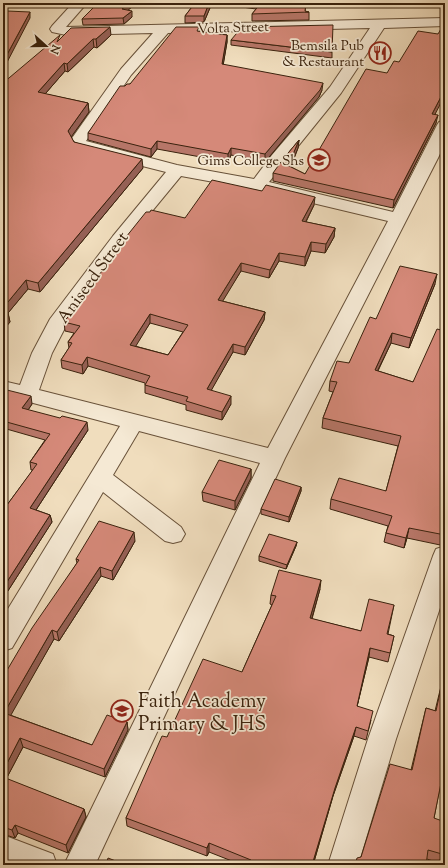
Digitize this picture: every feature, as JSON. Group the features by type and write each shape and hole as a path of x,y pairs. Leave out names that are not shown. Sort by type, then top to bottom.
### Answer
{"street":[{"name":"Volta Street","path":"80,3 57,29 61,31 445,22"},
{"path":"258,185 278,158 336,90 380,23"},
{"path":"164,29 126,72 78,141 81,146 86,149 177,170 258,185 398,218"},
{"path":"79,865 274,458 430,158 445,125"},
{"name":"Aniseed Street","path":"27,395 42,353 57,324 118,240 177,170"},
{"path":"3,388 274,458"},
{"path":"3,640 134,421"},
{"path":"100,477 173,534"},
{"path":"342,865 382,740 445,556"},
{"path":"3,850 42,865"}],"building":[{"path":"98,3 129,3 122,9 132,11 123,18 82,19"},
{"path":"195,3 209,3 204,16 185,16"},
{"path":"261,3 306,3 305,11 309,12 252,14"},
{"path":"7,11 30,12 3,62 3,18"},
{"path":"445,22 445,89 432,114 438,115 394,200 273,173 281,162 305,174 366,69 387,73 394,61 399,62 418,31 438,34"},
{"path":"333,25 332,52 231,40 242,27"},
{"path":"110,27 96,39 93,39 67,64 64,63 38,92 88,103 68,131 74,142 142,159 38,283 26,280 3,308 3,83 60,35 57,42 71,28"},
{"path":"176,27 199,27 197,31 227,35 222,64 323,83 320,90 265,154 231,148 228,154 157,141 151,149 88,133 120,86 130,84"},
{"path":"299,140 291,159 284,158"},
{"path":"212,180 262,191 266,185 315,197 302,221 335,228 326,244 311,242 305,257 279,253 270,270 241,263 218,300 265,312 245,347 233,344 207,389 231,396 222,412 186,401 188,397 145,385 150,376 87,357 82,365 61,360 72,343 68,342 80,326 64,322 146,212 150,212 151,210 185,218","holes":["150,314 188,325 168,355 130,345"]},
{"path":"400,266 437,274 411,338 392,333 375,370 413,382 437,329 445,331 445,535 409,528 406,538 386,533 392,516 331,499 339,478 386,491 401,436 323,418 337,382 330,381 337,361 349,363 370,317 376,319"},
{"path":"3,312 8,313 3,319"},
{"path":"3,389 31,396 22,408 60,418 62,416 87,422 30,508 50,515 3,588 3,504 7,505 37,464 30,462 50,434 3,421"},
{"path":"219,460 251,469 235,501 202,492"},
{"path":"275,479 301,487 289,517 261,509"},
{"path":"99,521 134,532 112,571 100,567 57,632 52,630 4,713 92,745 107,715 127,722 104,769 20,738 3,771 3,677 32,628 79,560 76,559"},
{"path":"269,534 297,542 287,565 259,556"},
{"path":"279,570 321,580 310,618 361,631 369,599 394,605 387,634 394,636 390,653 370,648 357,706 373,711 368,731 356,727 335,788 312,865 249,865 251,860 209,843 207,848 126,818 162,736 167,737 203,659 242,672 276,596 271,595"},
{"path":"443,678 445,679 445,778 442,778 434,818 445,822 445,837 442,854 428,850 426,865 355,865 357,858 361,857 390,764 412,770 426,708 436,711"},
{"path":"3,777 84,809 66,845 15,825 12,830 3,827"},
{"path":"108,858 126,865 106,865"}],"place":[{"name":"Bemsila Pub & Restaurant","path":"380,53"},
{"name":"Gims College Shs","path":"319,160"},
{"name":"Faith Academy Primary & JHS","path":"122,711"}]}
